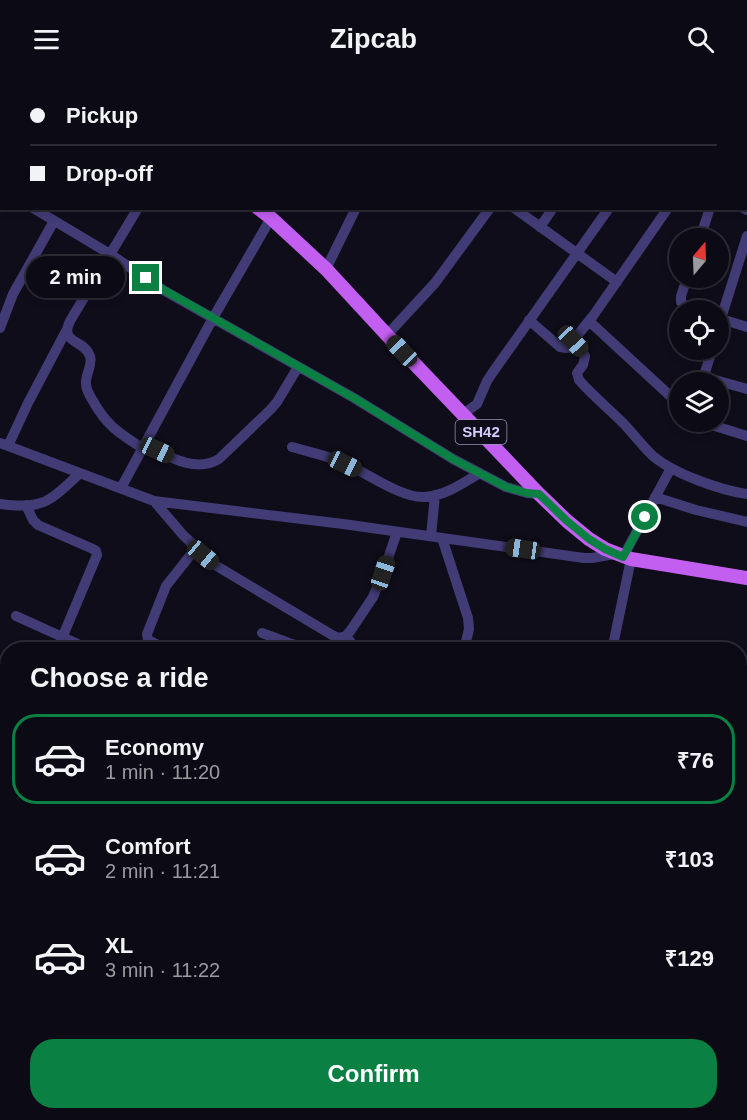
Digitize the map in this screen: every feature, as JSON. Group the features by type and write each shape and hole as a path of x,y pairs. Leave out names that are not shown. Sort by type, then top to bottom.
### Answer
{"main road":[{"name":"SH42","path":"261,210 326,269 539,494 589,539 623,557 747,578"}],"street":[{"path":"36,210 110,254 164,290 354,398 453,459 506,487 539,494"},
{"path":"137,210 70,321 4,444 154,501 397,531 584,558 623,557"},
{"path":"326,269 355,210"},
{"path":"387,335 435,283 488,210"},
{"path":"517,210 617,282"},
{"path":"540,227 552,210"},
{"path":"463,414 477,404 493,372 608,210"},
{"path":"530,320 560,347 567,348 589,321 667,210"},
{"path":"703,228 709,210"},
{"path":"121,488 213,318 271,218"},
{"path":"0,328 13,294 54,221"},
{"path":"729,300 742,269 747,236"},
{"path":"589,321 669,395"},
{"path":"729,324 747,327"},
{"path":"66,331 67,335 90,357 86,383 89,395 109,424 119,433 143,446 188,464 201,465 219,459 270,410 298,367"},
{"path":"573,341 585,356 583,365 577,373 579,380 653,456 671,468 722,489 747,494"},
{"path":"729,385 747,389"},
{"path":"729,430 747,436"},
{"path":"292,447 345,464 410,495 425,497 447,492 480,474"},
{"path":"613,642 623,557 671,468"},
{"path":"0,504 38,504 52,498 80,472"},
{"path":"435,495 436,537 468,618 469,629 466,642"},
{"path":"655,497 747,522"},
{"path":"154,501 196,549 224,571 339,638 346,636 373,597 397,531"},
{"path":"26,505 38,525 96,551 97,555 60,642"},
{"path":"152,642 148,640 147,634 166,586 196,549"},
{"path":"15,616 75,642"},
{"path":"262,633 286,642"},
{"path":"346,636 349,642"}],"route":[{"path":"146,278 354,398 453,459 506,487 539,494 567,521 605,549 623,557 645,517"}]}
